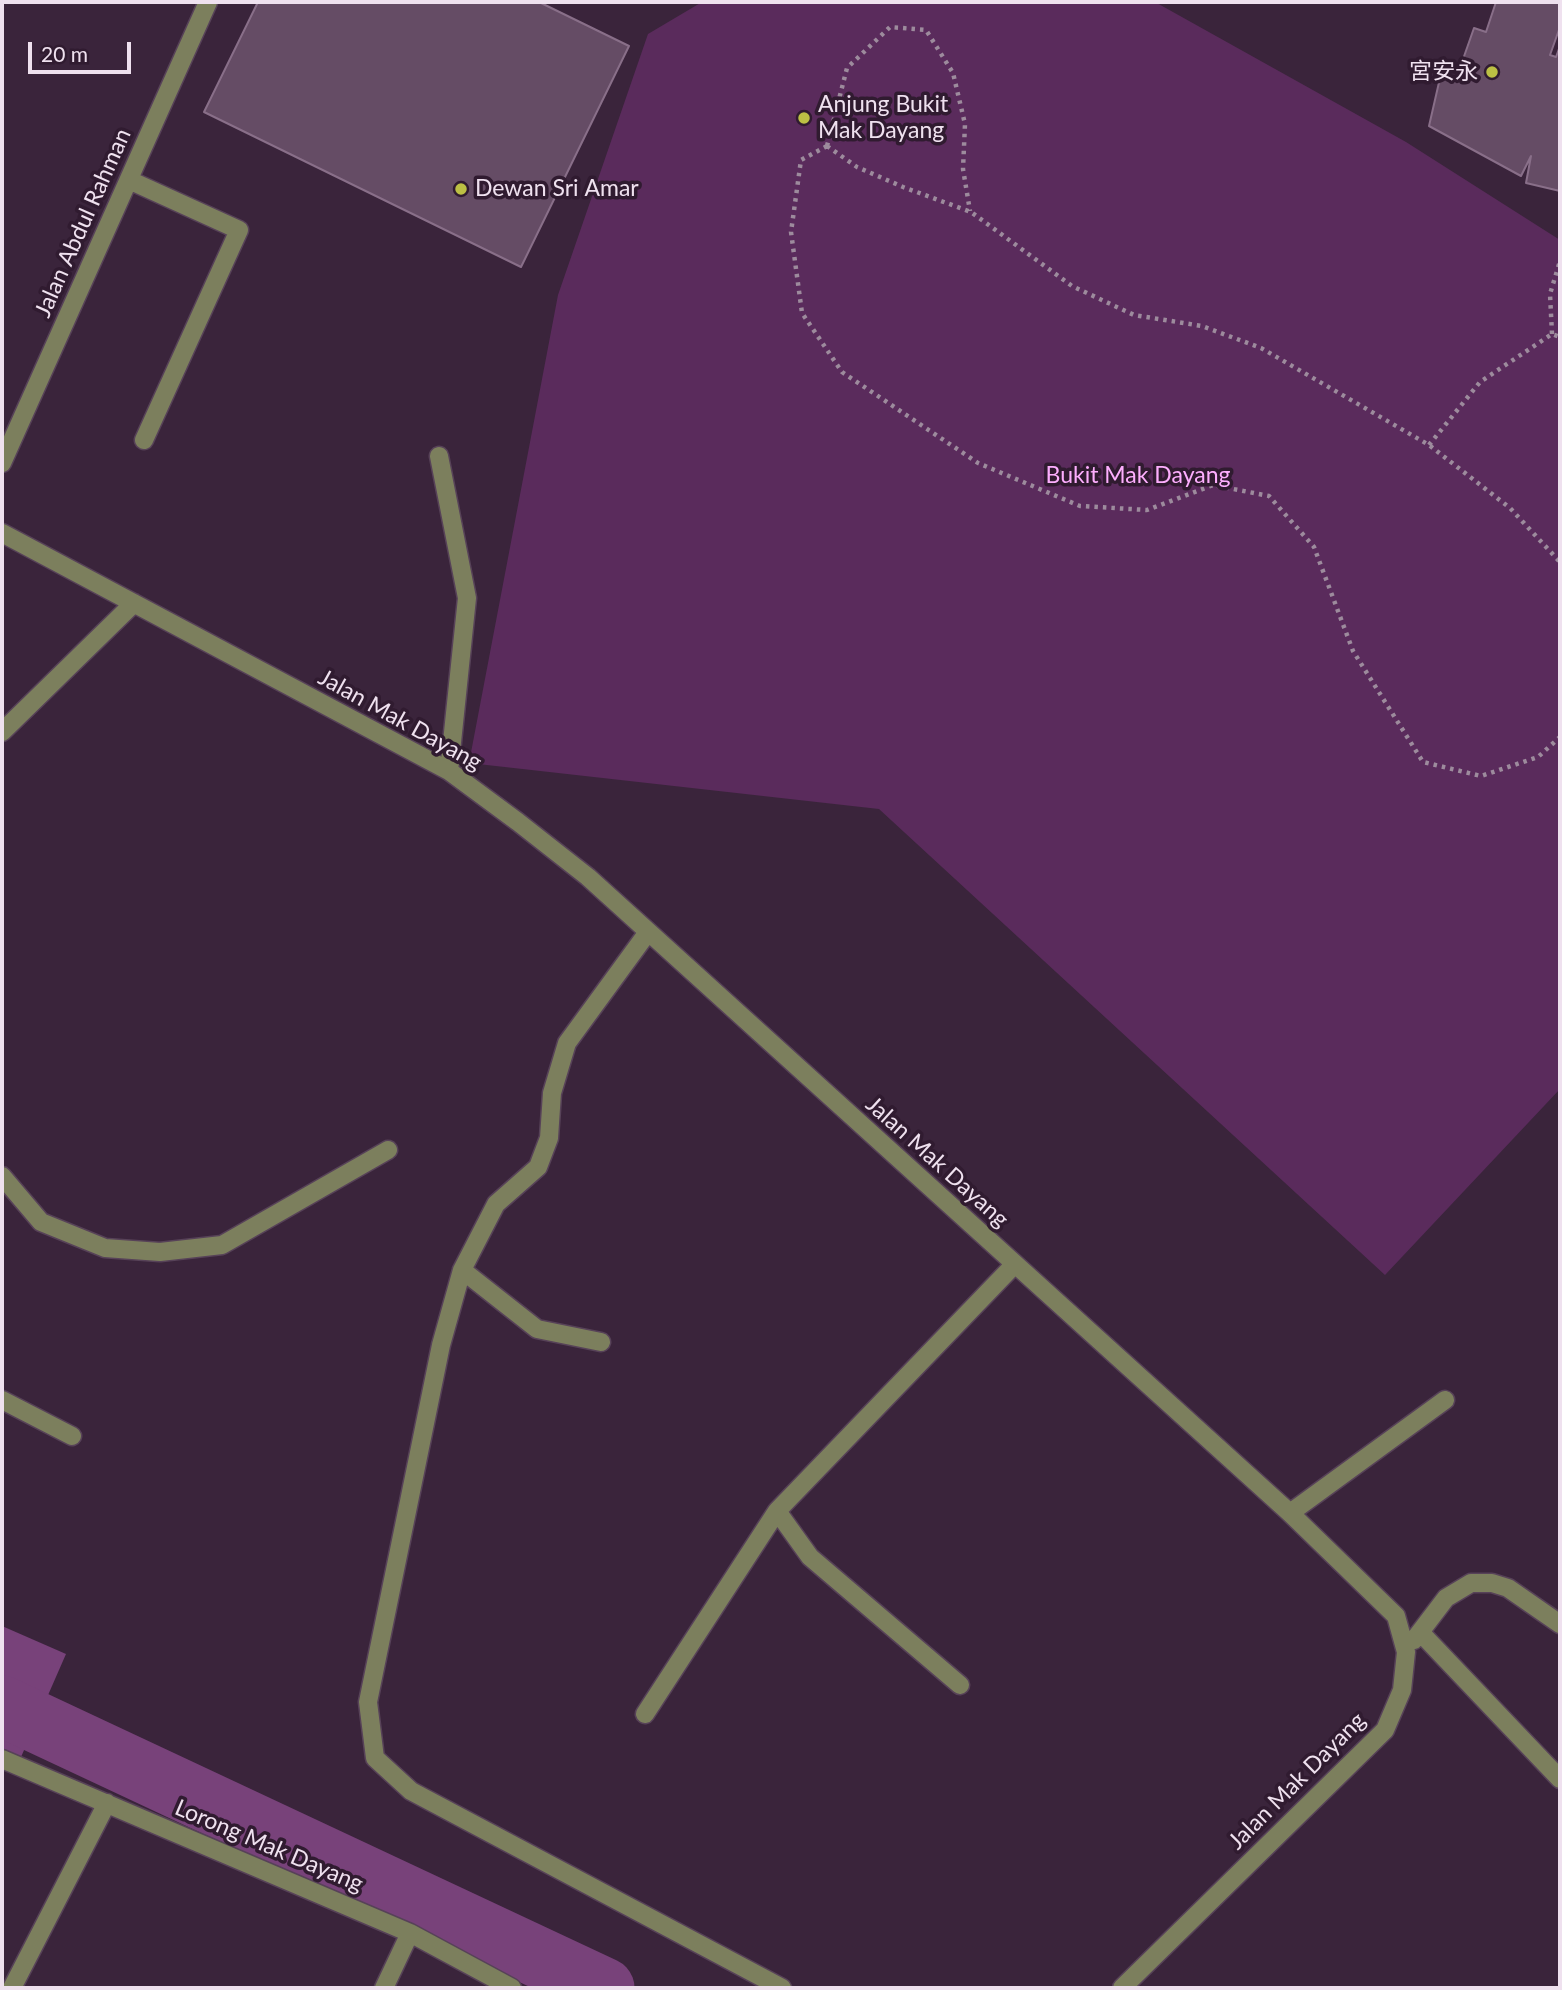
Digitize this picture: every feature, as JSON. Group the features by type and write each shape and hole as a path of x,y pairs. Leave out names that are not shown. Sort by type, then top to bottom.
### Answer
{"street":[{"name":"Jalan Abdul Rahman","path":"2,463 208,2"},
{"path":"129,180 239,230 144,440"},
{"path":"439,456 467,598 449,771"},
{"name":"Jalan Mak Dayang","path":"2,533 449,771 518,822 588,877 1290,1513 1396,1616 1406,1651 1402,1690 1385,1730 1122,1988"},
{"path":"2,732 134,603"},
{"path":"648,932 566,1043 552,1093 549,1139 538,1167 496,1204 463,1270 441,1345 368,1702 375,1758 411,1791 782,1988"},
{"path":"2,1176 41,1222 105,1248 160,1252 222,1245 388,1150"},
{"path":"645,1714 777,1511 1014,1265"},
{"path":"463,1270 537,1329 601,1342"},
{"path":"2,1400 72,1436"},
{"path":"1290,1513 1445,1400"},
{"path":"777,1511 810,1557 960,1685"},
{"path":"1406,1651 1446,1598 1471,1583 1492,1583 1508,1588 1560,1625"},
{"path":"1420,1632 1560,1779"},
{"name":"Lorong Mak Dayang","path":"2,1759 410,1933 512,1988"},
{"path":"12,1988 107,1803"},
{"path":"384,1988 410,1933"}],"path":[{"path":"971,212 963,169 965,124 953,73 926,30 890,27 847,68 827,146 801,160 791,232 802,313 842,372 978,463 1080,506 1147,510 1213,485 1269,496 1314,547 1353,650 1423,762 1480,776 1538,757 1560,737"},
{"path":"827,146 857,167 971,212 1072,286 1134,315 1202,326 1261,348 1429,445 1510,508 1560,562"},
{"path":"1552,334 1550,294 1560,261"},
{"path":"1429,445 1480,382 1552,334"},
{"path":"1552,334 1560,337"}],"green space":[{"name":"Bukit Mak Dayang","path":"702,2 1155,2 1406,142 1560,240 1560,1089 1385,1275 879,809 469,763 558,295 648,34"}],"shaded area":[{"path":"2,1626 66,1654 21,1757 2,1748"}],"building":[{"name":"Dewan Sri Amar","path":"258,2 539,2 629,46 521,267 204,112"},
{"name":"宮安永","path":"1496,2 1560,2 1560,27 1550,55 1556,57 1560,46 1560,191 1526,183 1531,156 1521,176 1429,126 1440,78 1455,82 1474,28 1486,32"}],"waterway":[{"path":"2,1706 604,1988"}],"place":[{"name":"宮安永","path":"1492,72"},
{"name":"Anjung Bukit Mak Dayang","path":"804,118"},
{"name":"Dewan Sri Amar","path":"461,189"}]}
